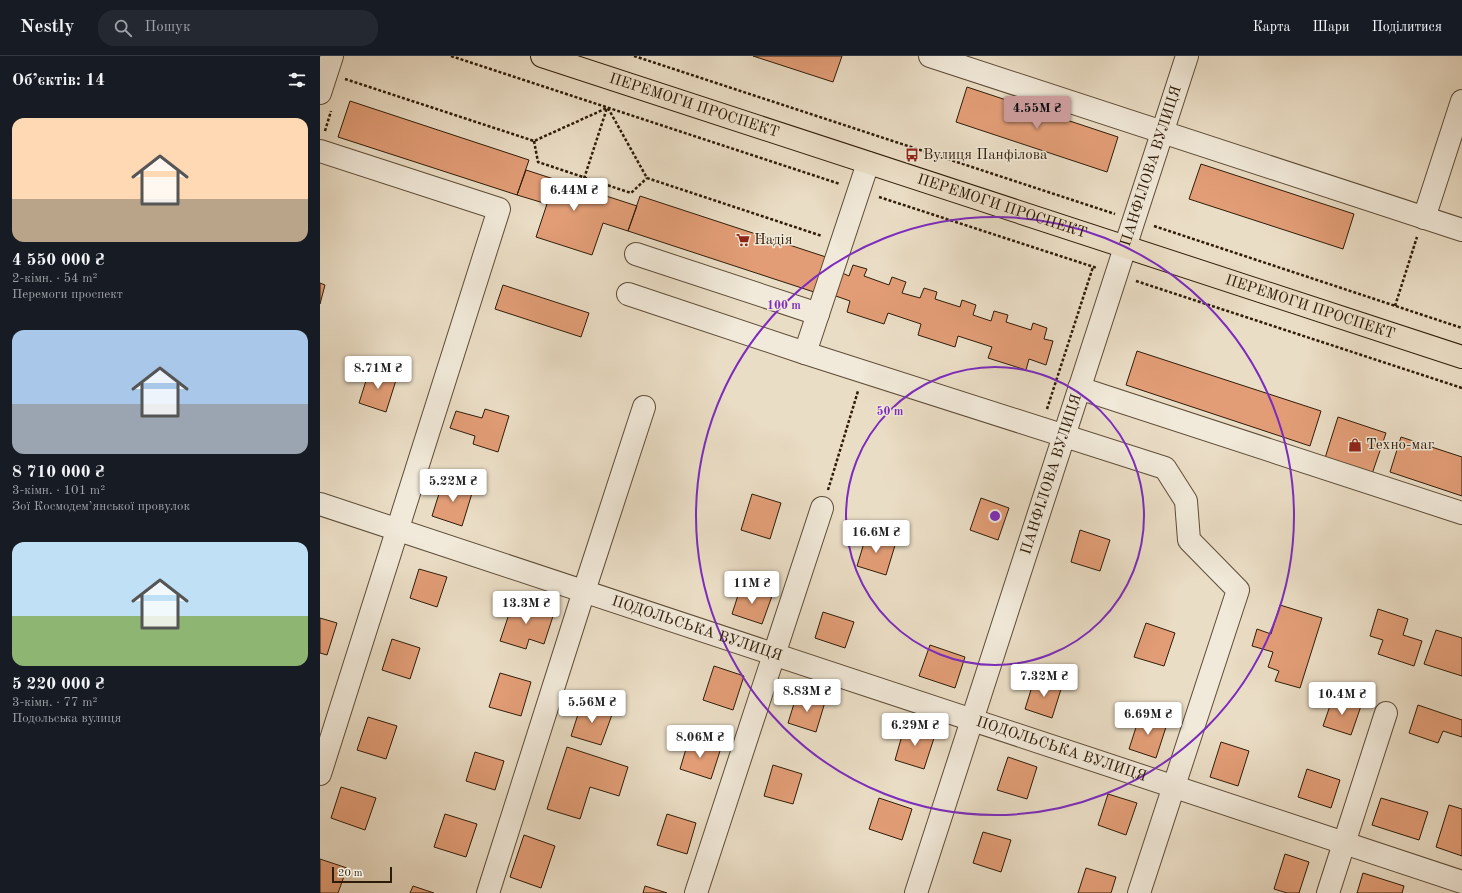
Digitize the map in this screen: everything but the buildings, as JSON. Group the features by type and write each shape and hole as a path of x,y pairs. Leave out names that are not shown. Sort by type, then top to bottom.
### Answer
{"main road":[{"name":"ПЕРЕМОГИ ПРОСПЕКТ","path":"542,56 1462,357"}],"street":[{"path":"320,93 332,56"},
{"path":"930,56 1462,230"},
{"name":"ПАНФІЛОВА ВУЛИЦЯ","path":"916,893 1187,56"},
{"path":"1424,218 1462,101"},
{"path":"320,151 499,209 320,774"},
{"path":"805,353 868,163"},
{"path":"636,254 818,314"},
{"path":"628,294 805,353 1165,468 1186,501 1189,540 1238,590 1139,893"},
{"path":"1079,388 1462,513"},
{"path":"488,893 644,406"},
{"name":"ПОДОЛЬСЬКА ВУЛИЦЯ","path":"320,504 1462,882"},
{"path":"696,893 822,508"},
{"path":"1328,893 1386,713"}],"path":[{"path":"451,56 1094,267 1041,429"},
{"path":"634,56 1462,328"},
{"path":"342,78 534,141 608,108"},
{"path":"581,188 608,108"},
{"path":"608,108 647,178 842,242"},
{"path":"534,141 538,162 584,178 631,193 647,178"},
{"path":"1395,306 1424,218"},
{"path":"1116,274 1462,388"},
{"path":"822,508 864,372"}],"place":[{"name":"Вулиця Панфілова","path":"912,155"},
{"name":"Надiя","path":"743,240"},
{"name":"Техно-маг","path":"1355,445"}]}
